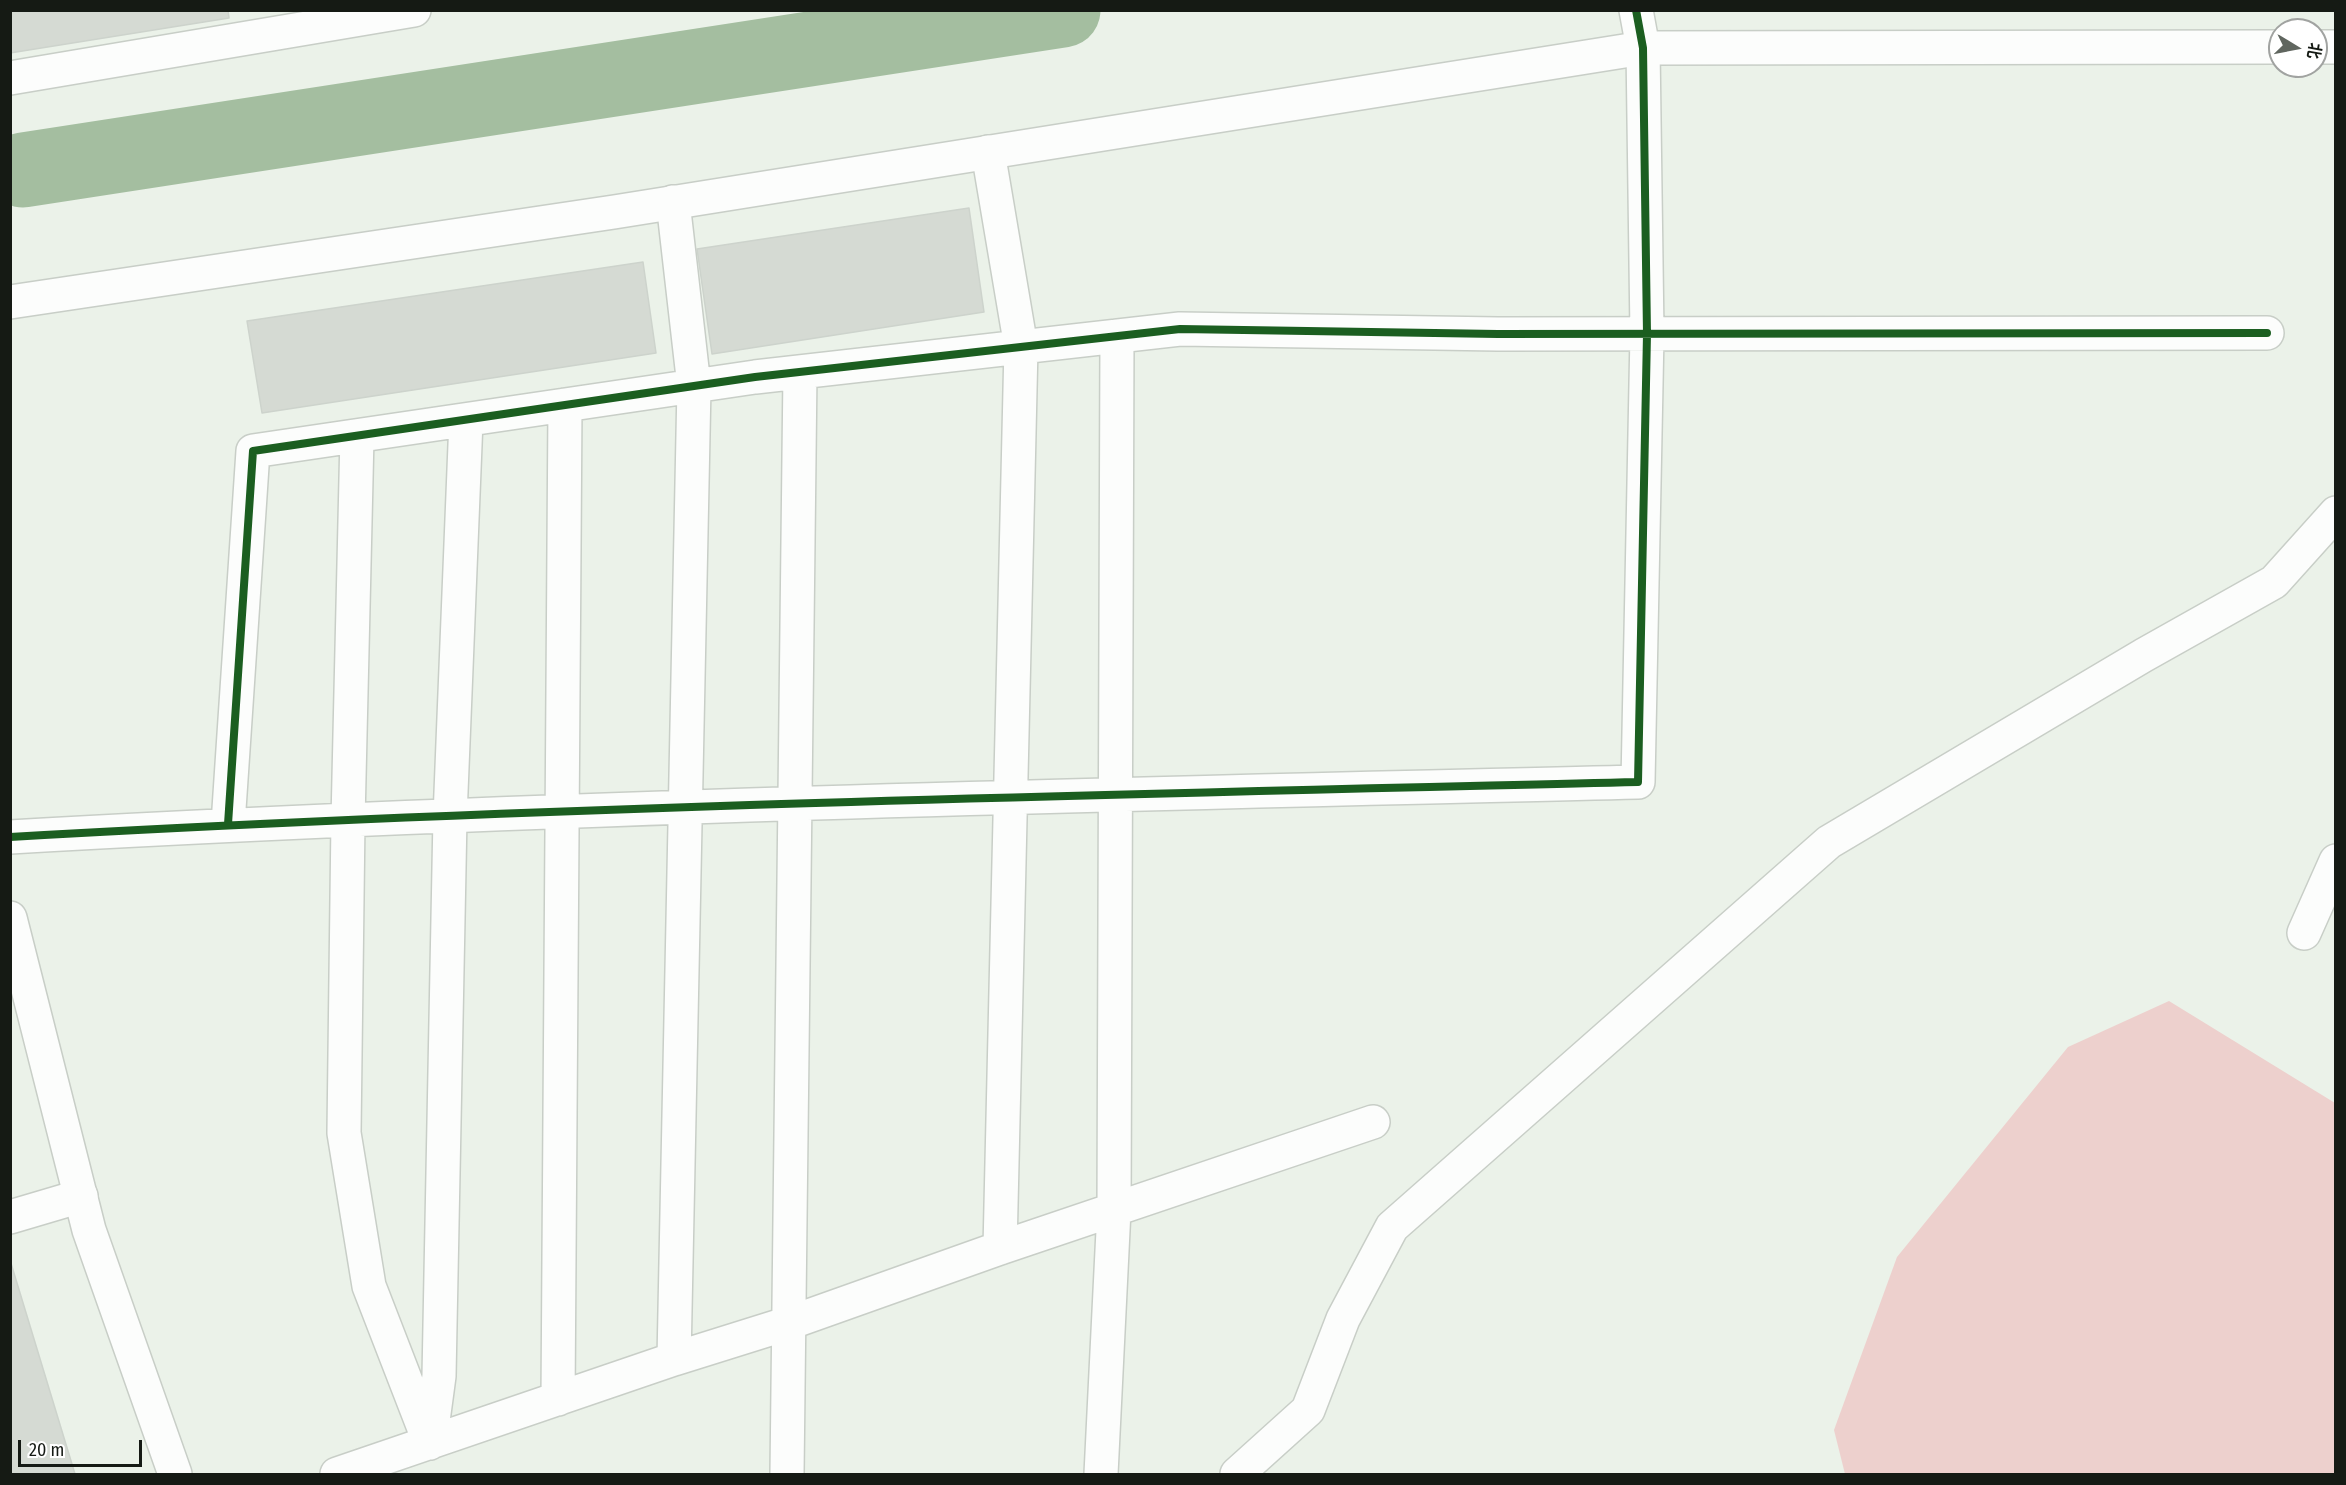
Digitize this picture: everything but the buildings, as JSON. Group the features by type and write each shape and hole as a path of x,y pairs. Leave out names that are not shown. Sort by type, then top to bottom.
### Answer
{"street":[{"path":"10,78 414,10"},
{"path":"10,837 228,824 685,808 1638,782 1647,334 1643,48 1636,10"},
{"path":"10,302 673,202 1643,48 2268,47"},
{"path":"988,152 1021,347 1000,1248"},
{"path":"673,202 694,386 674,1359"},
{"path":"228,824 253,452 694,386 1180,329 1498,334 2267,333"},
{"path":"1101,1474 1114,1210 1117,336"},
{"path":"787,1474 800,372"},
{"path":"558,1399 565,405"},
{"path":"430,1443 440,1376 450,817 466,420"},
{"path":"357,436 348,820 344,1133 369,1286 430,1443"},
{"path":"1237,1474 1308,1410 1343,1319 1392,1227 1820,849 2144,655 2274,582 2336,513"},
{"path":"2304,933 2336,861"},
{"path":"10,918 89,1230 175,1474"},
{"path":"337,1474 674,1359 789,1323 1000,1248 1373,1122"},
{"path":"10,1216 81,1196"}],"shaded area":[{"path":"2169,1001 2335,1103 2335,1474 1845,1474 1834,1430 1897,1257 2068,1047"}],"waterway":[{"path":"23,170 1063,10"}],"cycle path":[{"path":"10,837 620,809 1638,782 1647,334 1643,48 1636,10"},
{"path":"228,824 253,451 755,377 1180,329 1498,334 2267,333"}]}
